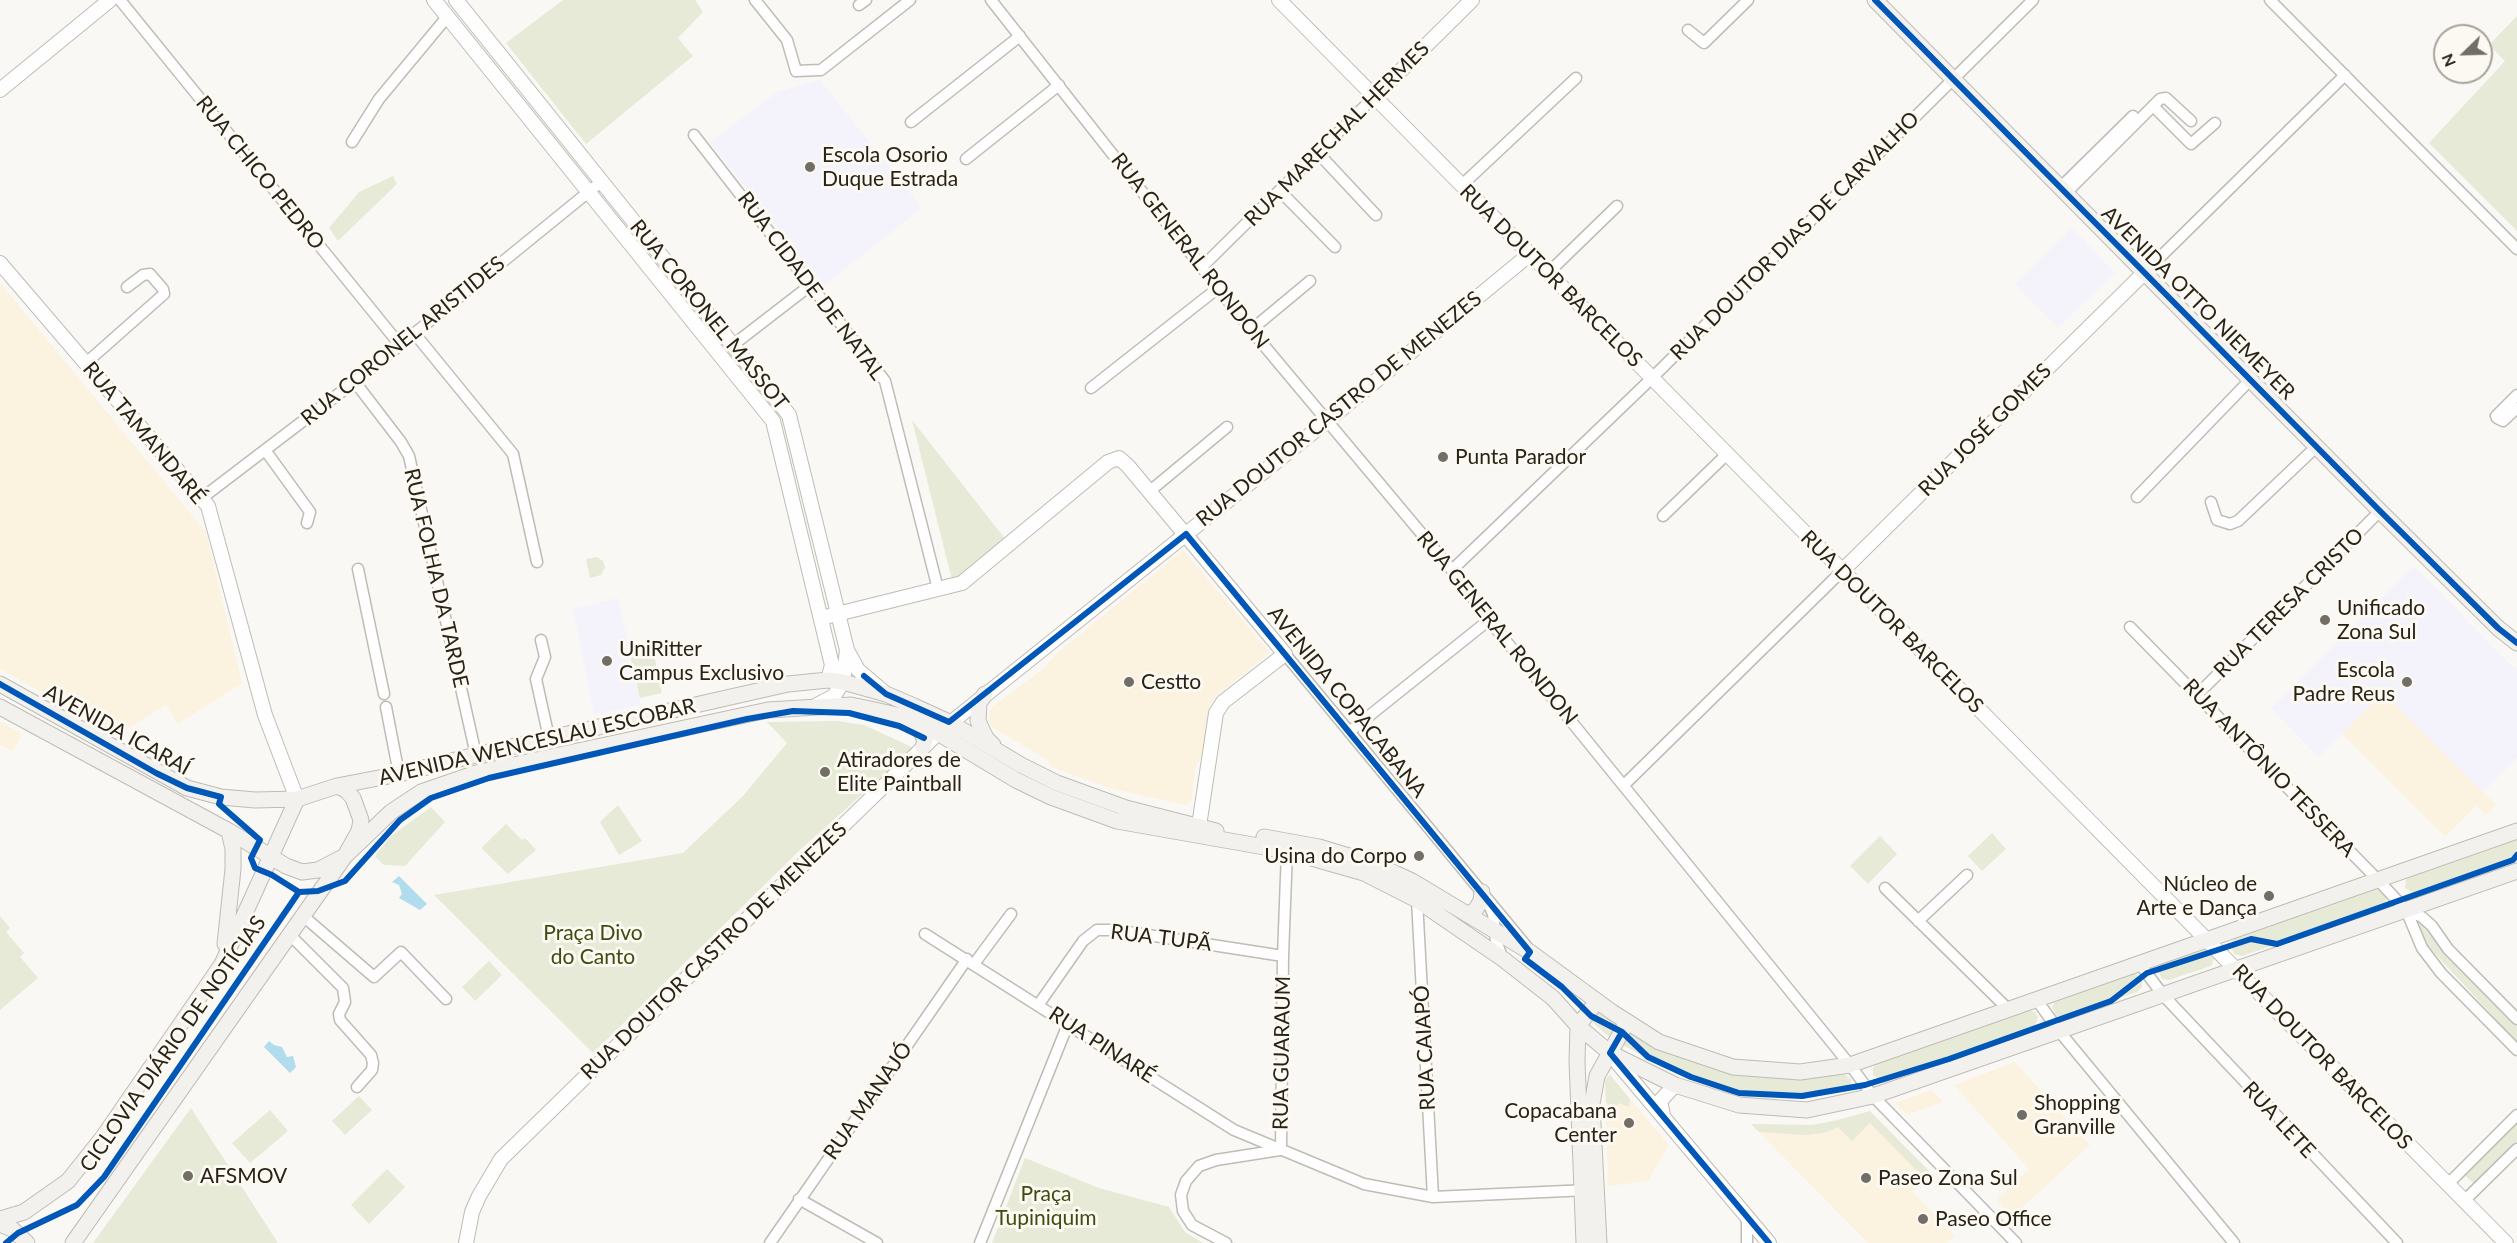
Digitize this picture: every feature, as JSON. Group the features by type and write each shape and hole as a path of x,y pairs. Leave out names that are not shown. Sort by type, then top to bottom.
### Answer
{"main road":[{"name":"AVENIDA OTTO NIEMEYER","path":"1875,0 2316,447 2498,628 2517,643"},
{"name":"AVENIDA OTTO NIEMEYER","path":"2498,628 2517,653"},
{"name":"AVENIDA WENCESLAU ESCOBAR","path":"297,798 337,786 399,774 788,684 835,681 886,694 943,728 1016,780 1051,797 1117,821 1174,833 1287,851 1364,873 1417,900 1503,959 1552,998 1578,1026 1610,1053 1675,1084 1739,1105 1807,1110 1873,1096 2517,871"},
{"name":"AVENIDA ICARAÍ","path":"0,684 187,788 221,797 255,800 297,798"},
{"path":"985,694 979,703 978,721 986,738 999,752"},
{"name":"AVENIDA WENCESLAU ESCOBAR","path":"345,856 392,812 421,792 448,781 768,710 817,705 851,705 943,728 999,752 1057,783 1096,798 1217,831 1288,840 1375,864 1412,880 1496,929 1659,1042 1733,1067 1800,1072 1850,1065 2517,831"},
{"name":"AVENIDA ICARAÍ","path":"0,707 271,856"},
{"path":"905,717 921,731 925,741 924,747"},
{"path":"76,1242 345,856 359,831 361,820 353,798 346,790 337,786"},
{"path":"0,1219 24,1212 68,1181 104,1137 222,964 297,798"},
{"path":"1174,833 1199,826"},
{"path":"222,964 233,869 233,849 228,831"},
{"path":"271,856 286,866 302,872 318,870 345,856"},
{"path":"1470,914 1481,901 1482,892"},
{"path":"1597,1001 1578,1026 1577,1061 1586,1104 1590,1190 1599,1243"},
{"path":"1586,1104 1597,1076 1627,1022"},
{"path":"1584,1243 1590,1190"},
{"path":"0,1224 12,1229 27,1243"}],"street":[{"path":"2,84 110,0"},
{"name":"RUA CHICO PEDRO","path":"120,0 400,345"},
{"name":"RUA CORONEL MASSOT","path":"434,0 773,421 835,681"},
{"name":"RUA CORONEL MASSOT","path":"456,0 789,415 847,650 835,681"},
{"path":"755,0 787,40 796,71 821,70 910,0"},
{"name":"RUA GENERAL RONDON","path":"991,0 1251,330 1452,570 1489,620 1873,1096 2016,1243"},
{"name":"RUA DOUTOR BARCELOS","path":"1279,0 2506,1243"},
{"name":"RUA MARECHAL HERMES","path":"1202,267 1472,0"},
{"path":"1689,30 1704,43 1748,0"},
{"name":"RUA DOUTOR DIAS DE CARVALHO","path":"1452,570 1652,378 2033,0"},
{"path":"2270,0 2517,249"},
{"path":"352,142 379,99 447,17"},
{"path":"910,122 1020,36"},
{"name":"RUA JOSÉ GOMES","path":"1624,785 2345,75"},
{"path":"1462,185 1576,78"},
{"path":"966,159 1059,85"},
{"path":"2063,190 2150,104 2166,98 2191,121"},
{"path":"2150,104 2191,144 2215,123"},
{"name":"RUA CIDADE DE NATAL","path":"694,135 812,284 885,381 938,589"},
{"path":"1318,153 1376,215"},
{"name":"RUA CORONEL ARISTIDES","path":"202,498 355,382 602,181"},
{"path":"1280,191 1335,247"},
{"path":"1548,273 1617,206"},
{"name":"RUA DOUTOR CASTRO DE MENEZES","path":"466,1243 472,1212 501,1159 943,728 1327,422 1530,254"},
{"name":"RUA TAMANDARÉ","path":"0,263 208,506 265,715 297,798"},
{"path":"86,363 164,294 164,290 150,274 143,275 127,287"},
{"path":"1251,330 1310,281"},
{"path":"733,345 812,284"},
{"path":"1091,388 1218,288"},
{"path":"415,334 513,454 537,562"},
{"path":"2137,497 2250,380"},
{"name":"RUA FOLHA DA TARDE","path":"355,382 409,456 476,755"},
{"path":"1150,491 1227,427"},
{"path":"2211,502 2217,520 2230,524 2238,521 2316,447"},
{"path":"265,450 310,512 307,523"},
{"path":"1663,516 1727,454"},
{"name":"AVENIDA COPACABANA","path":"938,589 962,583 1108,462 1119,458 1150,491 1530,951"},
{"name":"RUA TERESA CRISTO","path":"2198,695 2380,511"},
{"path":"358,568 384,694"},
{"path":"821,618 938,589"},
{"path":"1349,732 1489,620"},
{"name":"RUA ANTÔNIO TESSERA","path":"2130,627 2406,910"},
{"path":"542,640 545,657 536,679 549,738"},
{"path":"847,650 858,670 886,694"},
{"path":"1199,826 1216,713 1223,702 1285,654"},
{"path":"817,705 834,696 835,681"},
{"path":"386,707 399,774"},
{"name":"RUA GUARAUM","path":"1287,851 1283,956 1281,1149 1365,1184 1433,1197 1590,1190"},
{"path":"1918,921 1967,875"},
{"path":"1885,888 2008,1009"},
{"name":"AVENIDA COPACABANA","path":"1482,892 1493,914 1496,941 1503,959"},
{"name":"RUA CAIAPÓ","path":"1417,900 1433,1197"},
{"path":"2406,910 2422,917 2432,926 2448,949 2517,1019"},
{"path":"2406,910 2422,948 2441,973 2517,1050"},
{"name":"RUA MANAJÓ","path":"770,1243 799,1199 970,962 1011,914"},
{"path":"302,915 374,977 401,952 446,999"},
{"name":"RUA TUPÃ","path":"1039,1004 1083,941 1097,930 1116,930 1283,956"},
{"path":"289,934 343,988 345,1002 339,1014 340,1020 371,1055 374,1063 372,1070 357,1087"},
{"name":"RUA PINARÉ","path":"925,934 1039,1004 1234,1130 1281,1149"},
{"name":"RUA LETE","path":"2139,963 2163,995 2397,1243"},
{"path":"2036,999 2059,1031 2234,1243"},
{"path":"980,1243 1068,1024"},
{"path":"1610,1053 1769,1243"},
{"path":"1663,1115 1660,1101 1675,1084"},
{"path":"2447,1185 2517,1115"},
{"path":"1226,1243 1192,1225 1183,1211 1181,1195 1186,1181 1199,1166 1216,1160 1281,1149"},
{"path":"2464,1201 2517,1149"},
{"path":"799,1199 877,1243"},
{"path":"1748,1217 1748,1243"}],"shaded area":[{"name":"Escola Osorio Duque Estrada","path":"820,80 922,208 823,286 710,142 777,92"},
{"path":"2072,228 2115,273 2058,328 2015,284"},
{"path":"0,283 206,532 242,683 178,724 166,705 118,735 0,669"},
{"name":"Cestto","path":"1183,550 1270,653 1216,696 1209,708 1203,754 1196,766 1191,802 1185,805 1109,788 1051,767 1049,761 992,727 988,718 991,708 1044,668 1055,655"},
{"name":"Escola Padre Reus","path":"2414,566 2517,671 2517,758 2483,792 2383,693 2318,757 2271,708"},
{"name":"UniRitter Campus Exclusivo","path":"618,598 641,705 594,715 573,609"},
{"path":"2383,692 2496,805 2486,815 2476,806 2445,837 2342,734"},
{"path":"0,721 22,734 13,751 0,745"},
{"name":"Shopping Granville","path":"2015,1062 2090,1145 2012,1217 1996,1200 2029,1169 1954,1085"},
{"name":"Copacabana Center","path":"1610,1075 1669,1145 1648,1181 1608,1186 1605,1080"},
{"path":"1932,1090 1943,1102 1907,1115 1895,1103"},
{"name":"Paseo Zona Sul","path":"1870,1111 1932,1174 1913,1192 1955,1236 1947,1243 1868,1243 1751,1124 1812,1125"}],"green space":[{"path":"563,0 695,0 703,12 678,38 693,56 586,144 506,43"},
{"path":"2517,16 2517,231 2429,143 2484,84 2493,84 2493,74 2505,61 2493,49 2493,41"},
{"path":"393,176 397,184 338,241 329,228 359,192"},
{"path":"912,420 1006,540 969,572 952,580"},
{"path":"597,557 603,561 605,567 601,575 590,578 586,559"},
{"path":"653,650 662,693 640,698 630,656"},
{"name":"Praça Divo do Canto","path":"837,721 864,725 914,748 801,849 593,1053 434,895 683,853 743,796 787,743 767,722"},
{"path":"618,805 642,841 619,855 600,822"},
{"path":"431,807 445,822 405,866 384,865 375,856 391,836"},
{"path":"506,824 522,840 525,838 536,850 508,874 481,848"},
{"path":"1992,833 2006,849 1982,871 1968,856"},
{"path":"1880,836 1897,854 1868,884 1850,866"},
{"path":"2517,836 2517,859 2417,895 2405,888 2406,880 2411,874"},
{"path":"2371,888 2381,890 2387,899 2382,907 2242,956 2234,954 2230,944 2236,937"},
{"path":"0,916 10,928 6,932 24,953 20,957 38,978 0,1010"},
{"path":"2417,920 2423,921 2454,961 2517,1027 2517,1042 2428,946 2416,924"},
{"path":"2203,947 2211,950 2214,959 2211,966 2169,980 2162,979 2157,969 2162,963"},
{"path":"489,961 502,975 475,1001 462,987"},
{"path":"2127,974 2136,974 2142,980 2142,987 2137,992 2062,1017 2056,1016 2052,1007 2055,1001"},
{"path":"2028,1010 2035,1012 2038,1017 2034,1028 1884,1083 1873,1075 1873,1068 1878,1062"},
{"path":"1596,1011 1616,1024 1613,1035 1608,1036 1592,1022 1591,1019"},
{"path":"1628,1031 1655,1048 1716,1070 1739,1074 1841,1072 1851,1079 1851,1086 1846,1091 1802,1096 1773,1097 1739,1093 1697,1080 1637,1053 1621,1044"},
{"path":"1610,1075 1630,1099 1629,1107 1619,1103 1613,1109 1606,1102 1605,1080"},
{"path":"359,1096 372,1110 345,1135 332,1121"},
{"name":"AFSMOV","path":"191,1108 278,1243 93,1243"},
{"path":"270,1110 288,1131 250,1163 232,1143"},
{"path":"1870,1111 1932,1174 1926,1180 1870,1123 1852,1141 1838,1127 1824,1133 1805,1135 1759,1132 1751,1124 1812,1125"},
{"path":"2517,1124 2517,1141 2474,1184 2465,1175"},
{"name":"Praça Tupiniquim","path":"1025,1158 1099,1188 1169,1207 1185,1232 1203,1243 992,1243"},
{"path":"387,1169 405,1187 369,1224 351,1205"}],"water":[{"path":"399,876 427,904 420,910 399,898 402,894 399,885 392,882"},
{"path":"269,1041 282,1047 287,1057 293,1056 296,1067 290,1073 264,1047"}],"cycle path":[{"path":"1875,0 2380,511 2498,628 2517,643"},
{"path":"864,676 886,694 949,722 1186,534 1530,952 1525,959 1562,987 1591,1016 1622,1032 1648,1057 1691,1077 1739,1093 1802,1096 1865,1085 1949,1059 2111,1001 2147,973 2251,939 2277,944 2513,860 2517,855"},
{"path":"0,684 156,773 187,788 221,797 219,804 260,840 251,858 255,868 272,875 299,892 318,891 345,881 400,820 431,798 489,778 747,719 793,711 849,713 899,726 924,738"},
{"name":"CICLOVIA DIÁRIO DE NOTÍCIAS","path":"6,1243 18,1233 77,1205 104,1177 299,892"},
{"path":"1622,1032 1610,1053 1769,1243"}],"place":[{"name":"Escola Osorio Duque Estrada","path":"810,167"},
{"name":"Punta Parador","path":"1443,457"},
{"name":"Unificado Zona Sul","path":"2325,620"},
{"name":"UniRitter Campus Exclusivo","path":"607,661"},
{"name":"Cestto","path":"1129,682"},
{"name":"Escola Padre Reus","path":"2407,682"},
{"name":"Atiradores de Elite Paintball","path":"825,772"},
{"name":"Usina do Corpo","path":"1419,856"},
{"name":"Núcleo de Arte e Dança","path":"2269,896"},
{"name":"Shopping Granville","path":"2022,1115"},
{"name":"Copacabana Center","path":"1629,1123"},
{"name":"AFSMOV","path":"188,1176"},
{"name":"Paseo Zona Sul","path":"1866,1178"},
{"name":"Paseo Office","path":"1923,1219"}]}
